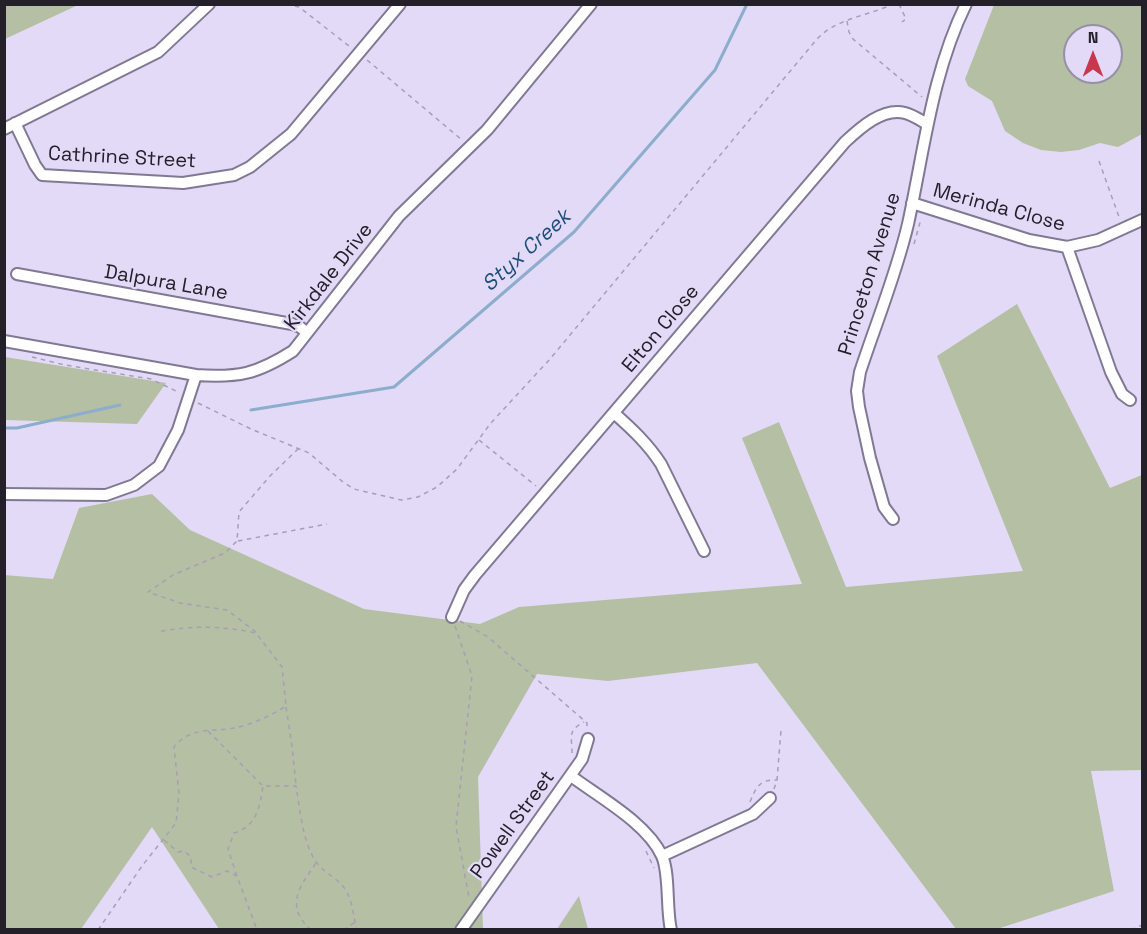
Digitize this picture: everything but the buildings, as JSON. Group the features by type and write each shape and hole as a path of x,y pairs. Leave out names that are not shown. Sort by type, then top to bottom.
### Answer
{"street":[{"path":"4,129 158,52 209,4"},
{"name":"Cathrine Street","path":"15,123 42,175 183,183 234,175 250,167 291,134 400,4"},
{"name":"Kirkdale Drive","path":"4,340 196,375 227,377 273,364 293,351 399,216 470,147 515,97 591,4"},
{"name":"Princeton Avenue","path":"893,519 884,507 878,491 857,391 860,372 901,250 927,124 947,53 966,4"},
{"name":"Elton Close","path":"452,616 464,590 845,142 874,119 893,113 903,112 927,124"},
{"name":"Merinda Close","path":"912,203 1029,240 1067,247 1098,240 1143,220"},
{"path":"1067,247 1111,372 1122,394 1130,400"},
{"name":"Dalpura Lane","path":"16,274 292,324 307,333"},
{"path":"4,494 106,495 134,485 159,465 178,430 196,375"},
{"path":"614,413 644,440 662,464 704,551"},
{"name":"Powell Street","path":"461,930 571,776 582,759 588,739"},
{"path":"571,776 632,820 662,856 671,930"},
{"path":"662,856 753,814 770,798"}],"path":[{"path":"286,4 299,7 359,53 470,147"},
{"path":"196,401 251,429 315,456 351,488 393,500 422,496 443,483 457,469 495,417 550,359 817,39 831,27 893,4"},
{"path":"899,4 906,19 902,22"},
{"path":"847,20 853,39 923,97"},
{"path":"1099,161 1124,229"},
{"path":"914,245 921,219"},
{"path":"30,357 151,379 181,394"},
{"path":"478,440 539,488"},
{"path":"237,541 239,512 270,476 298,449"},
{"path":"327,524 237,541 225,553 173,575 148,592 180,603 227,610 256,633 282,667 296,786 312,855 322,870 345,888 352,904 357,930"},
{"path":"452,616 472,676 456,826 472,912"},
{"path":"452,616 488,637 585,721 588,739"},
{"path":"157,632 183,627 222,626 256,633"},
{"path":"98,930 176,823 179,794 174,747 182,737 235,728 262,720 286,706"},
{"path":"572,757 571,734 575,727 585,721"},
{"path":"770,798 777,780 781,730"},
{"path":"208,731 263,786 296,786"},
{"path":"747,806 760,782 777,780"},
{"path":"257,930 228,849 234,833 245,830 257,814 263,786"},
{"path":"163,839 178,852 184,851 191,857 191,867 212,877 227,871 237,876"},
{"path":"643,845 656,872"},
{"path":"311,930 304,923 296,906 298,888 317,862"},
{"path":"343,930 355,922"},
{"path":"1131,930 1143,925"}],"green space":[{"path":"5,4 78,4 78,5 5,39"},
{"path":"994,5 1142,5 1142,134 1118,147 1100,143 1079,150 1061,152 1041,150 1023,143 1005,131 992,101 968,86 965,79"},
{"path":"1017,304 1110,488 1142,475 1142,770 1091,771 1114,891 997,929 956,929 757,663 608,681 537,674 478,777 483,929 219,929 152,827 81,929 5,929 4,575 53,579 79,508 152,494 190,530 364,609 480,624 519,607 802,584 742,438 779,422 846,587 1023,571 937,356"},
{"path":"4,357 166,383 137,424 5,420"},
{"path":"579,896 588,929 557,929"}],"waterway":[{"name":"Styx Creek","path":"251,410 394,387 574,232 715,70 747,4"},
{"path":"4,428 17,428 120,405"}]}
